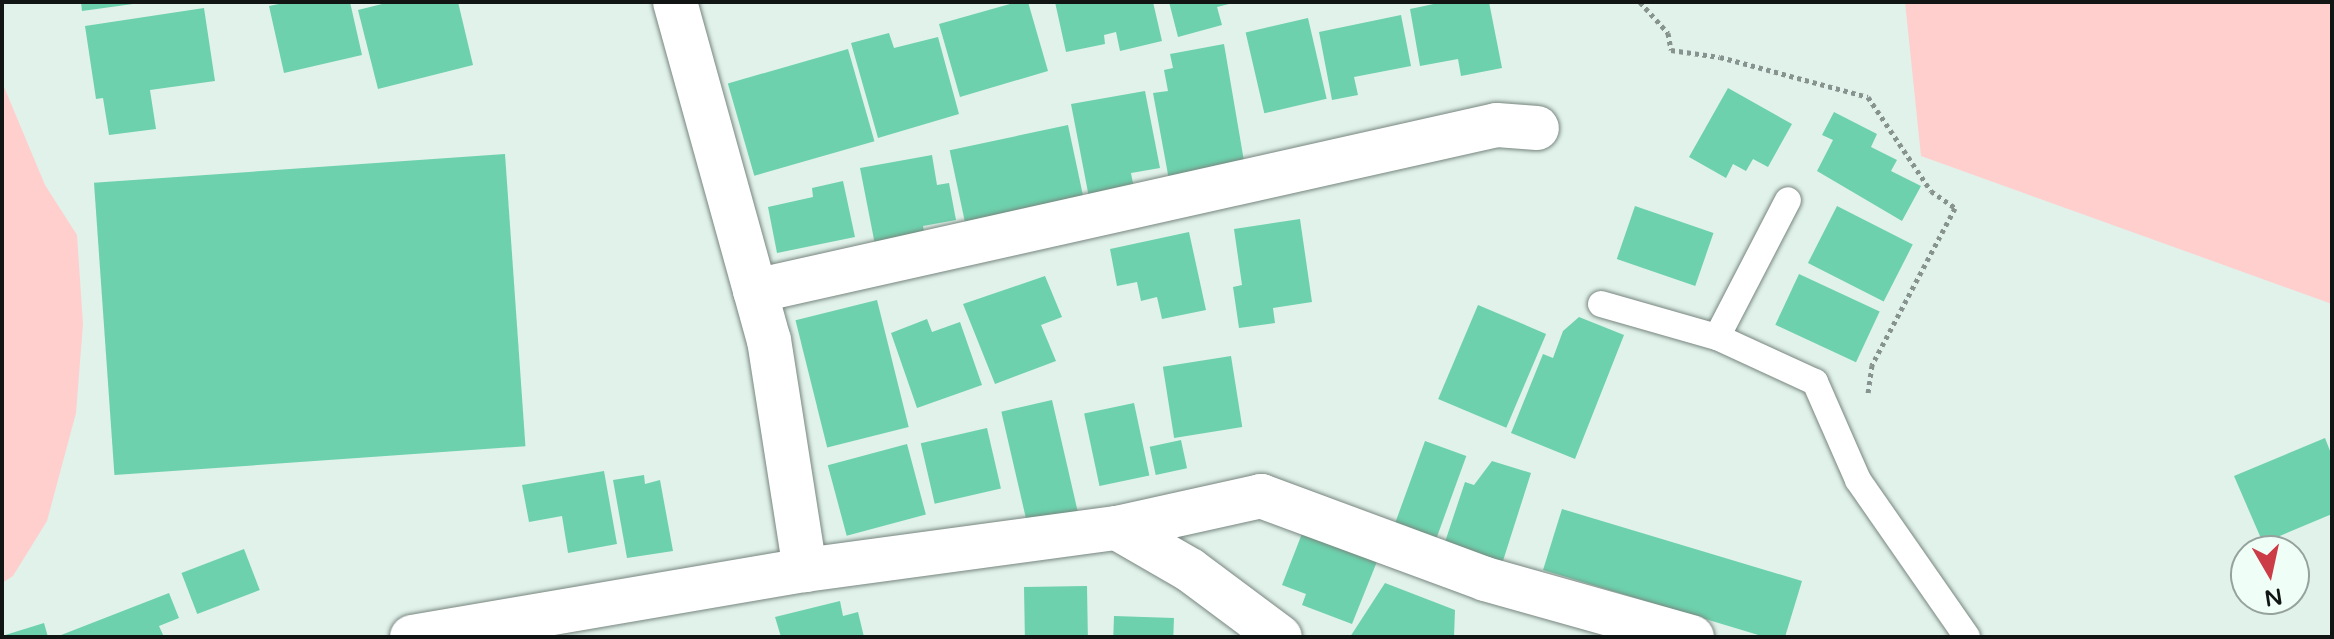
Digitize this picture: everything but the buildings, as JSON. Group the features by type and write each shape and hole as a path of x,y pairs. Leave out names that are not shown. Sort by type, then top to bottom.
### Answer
{"street":[{"path":"685,5 769,340 805,570"},
{"path":"755,291 1497,125 1537,128"},
{"path":"412,637 805,570 1117,528 1261,496 1485,579 1692,637"},
{"path":"1117,528 1190,570 1280,637"}],"lane":[{"path":"1717,337 1788,200"},
{"path":"1601,304 1717,337 1815,382 1858,480 1967,637"}],"path":[{"path":"1640,2 1668,33 1671,50 1720,57 1868,97 1931,191 1955,208 1872,365 1871,410"}],"shaded area":[{"path":"1905,2 2332,2 2332,304 1921,156"},
{"path":"2,82 45,185 77,235 83,324 76,413 47,521 13,576 2,583"}]}
